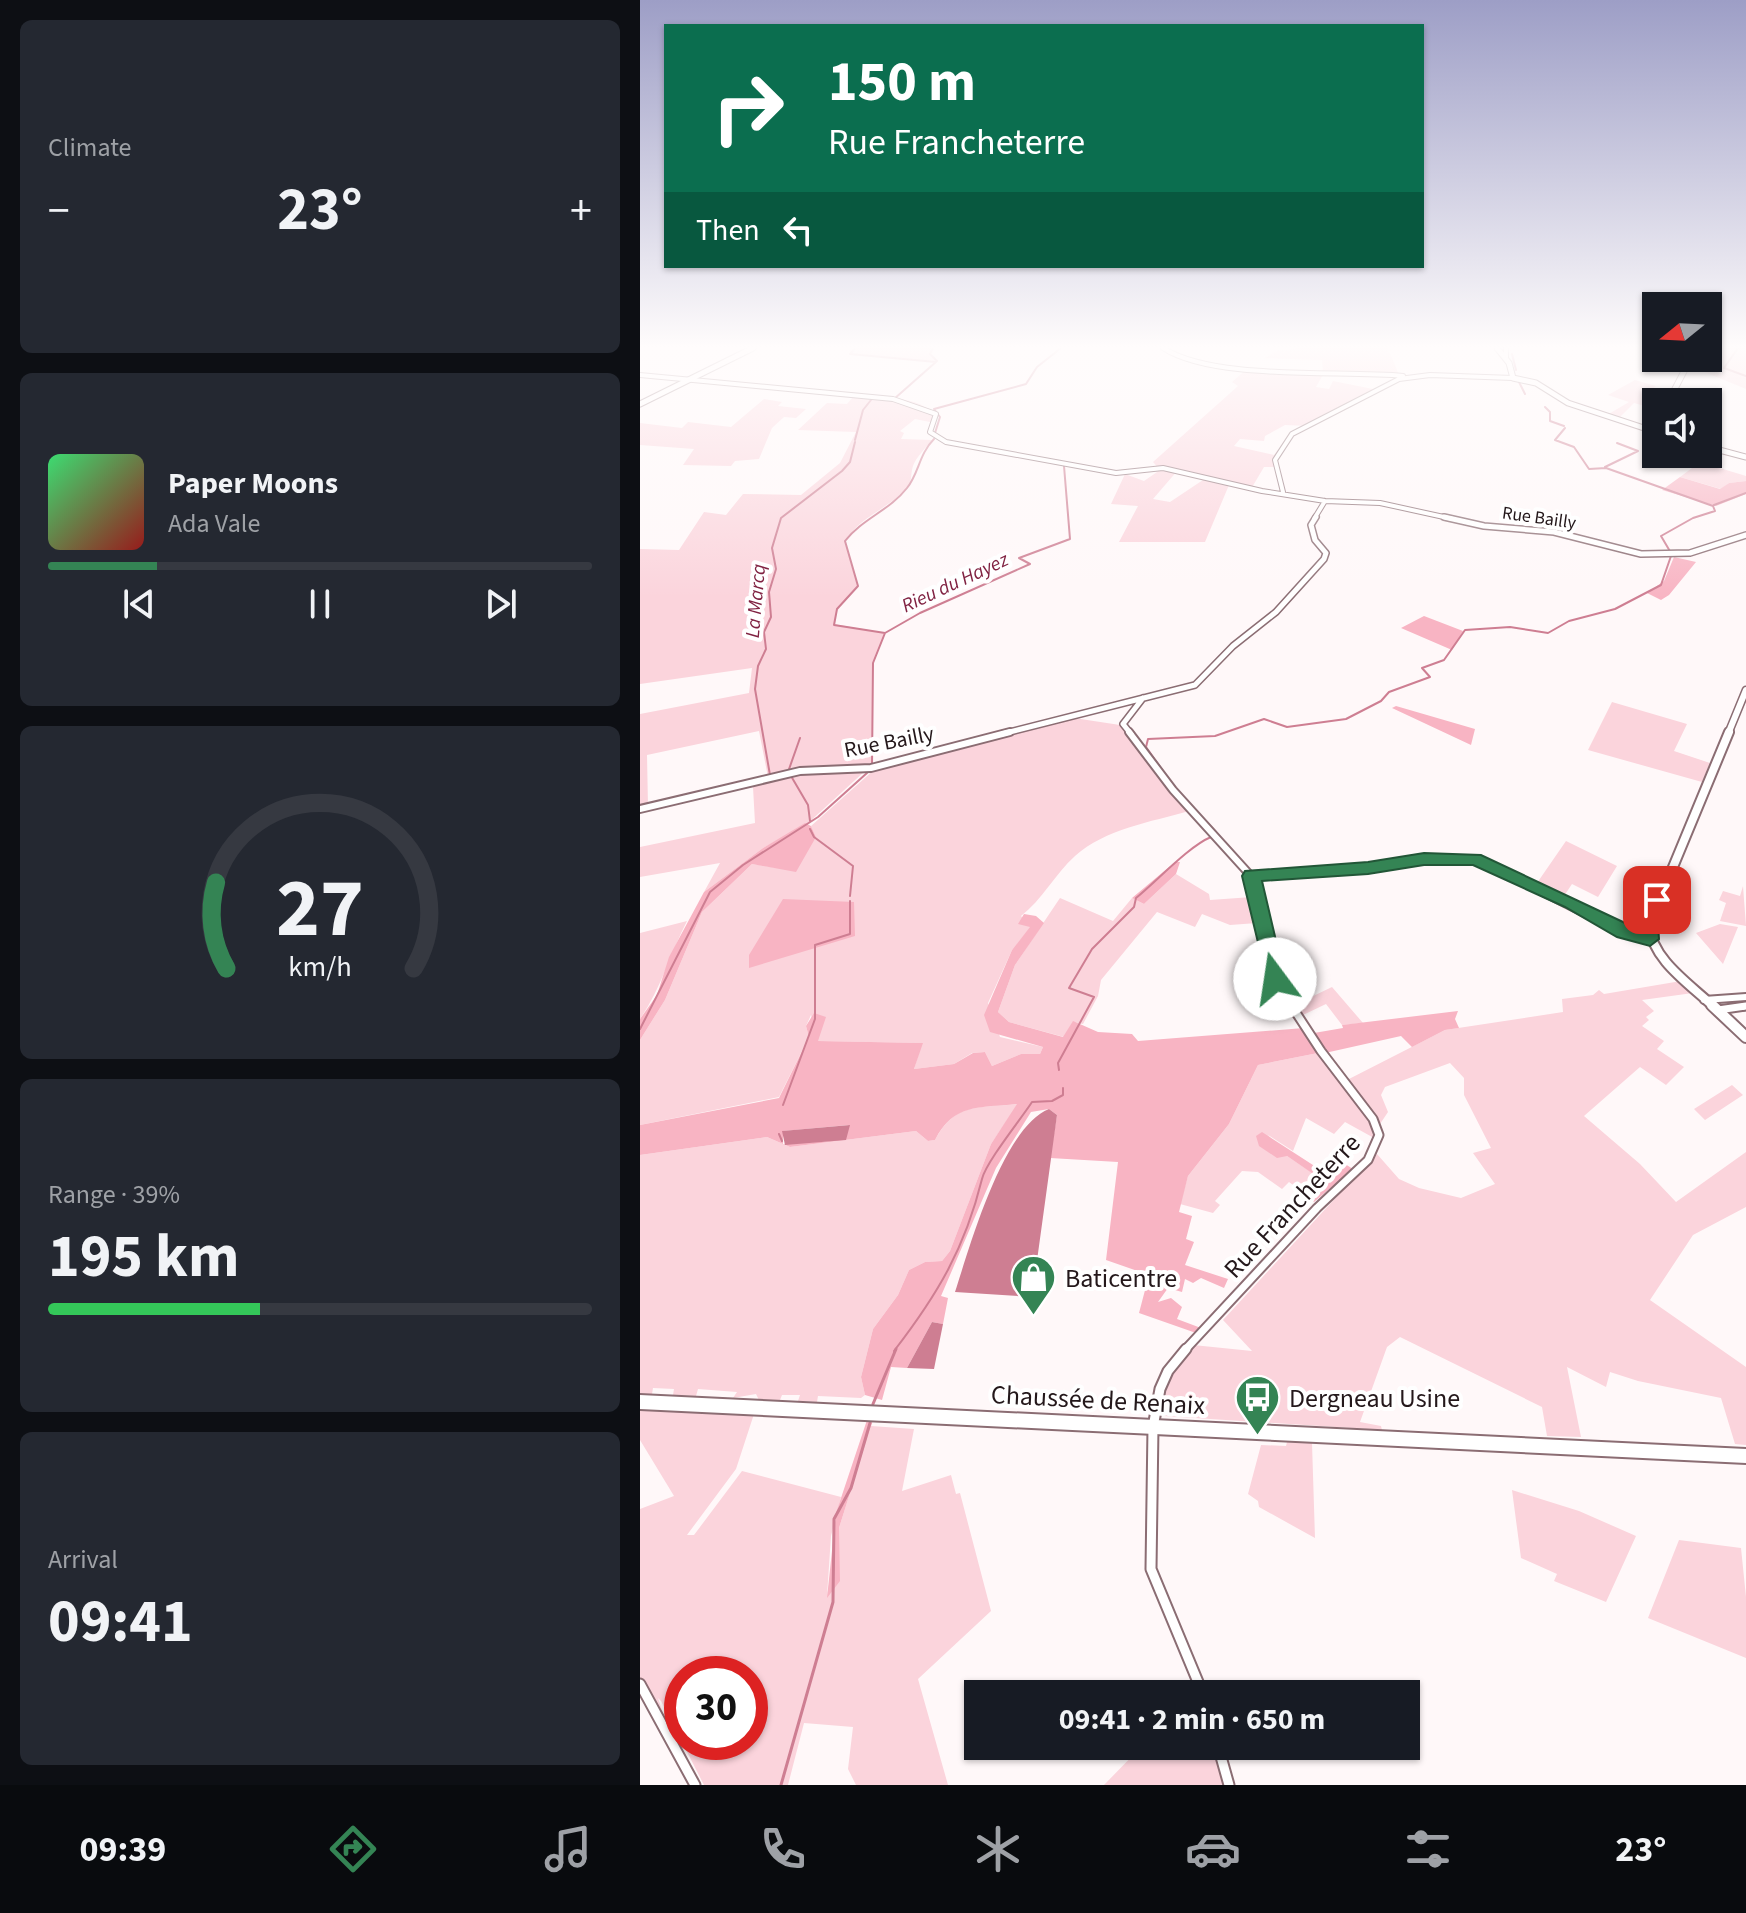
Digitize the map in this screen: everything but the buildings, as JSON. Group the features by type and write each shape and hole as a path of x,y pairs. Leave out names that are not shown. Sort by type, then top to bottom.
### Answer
{"main road":[{"name":"Chaussée de Renaix","path":"640,1402 1746,1456"}],"street":[{"name":"Rue Bailly","path":"930,431 946,442 1125,474 1163,468 1251,489 1325,501 1384,503 1484,526 1554,532 1641,554 1690,553 1746,535"},
{"path":"1283,492 1275,460 1287,439 1302,431"},
{"path":"1722,451 1746,457"},
{"name":"Rue Bailly","path":"640,809 791,773 871,768 1195,685 1233,646 1276,612 1325,556 1311,525 1325,501"},
{"path":"1746,690 1650,918 1650,939 1660,956 1746,1037"},
{"name":"Rue Francheterre","path":"1143,698 1123,724 1173,790 1251,876 1275,979 1321,1051 1373,1119 1378,1140 1368,1160 1317,1208 1176,1360 1160,1389 1153,1427 1151,1569 1197,1680"},
{"path":"1251,876 1368,868 1424,859 1475,859 1571,903 1624,933 1650,939"},
{"path":"1704,1000 1745,994 1746,997"},
{"path":"1715,1010 1746,1006"},
{"path":"640,1684 695,1785"},
{"path":"1222,1760 1229,1785"}],"shaded area":[{"path":"640,431 771,431 759,459 735,461 731,466 683,465 694,449 640,445"},
{"path":"836,431 901,431 904,433 901,439 932,440 914,463 906,489 858,526 845,541 858,586 837,609 834,624 885,633 873,663 872,767 815,769 768,777 759,731 647,755 648,806 640,808 640,714 749,693 752,668 640,684 640,549 679,550 704,512 726,515 743,494 801,495 840,463 856,432"},
{"path":"1187,431 1274,431 1265,436 1264,441 1240,439 1234,446 1274,455 1279,448 1275,455 1277,467 1264,467 1251,489 1229,485 1205,542 1119,542 1138,506 1111,504 1125,474 1144,481 1160,470 1153,462","holes":["1178,470 1206,478 1170,502 1153,499"]},
{"path":"1692,468 1720,468 1746,476 1746,481 1729,483 1721,489 1680,477"},
{"path":"1680,477 1720,489 1729,483 1746,481 1746,494 1716,506 1662,490"},
{"path":"1674,557 1696,562 1669,595 1661,600 1647,593 1664,581"},
{"path":"1424,616 1463,631 1452,650 1401,628"},
{"path":"1612,702 1687,724 1674,751 1710,763 1702,782 1588,750"},
{"path":"1396,706 1475,729 1471,745 1392,708"},
{"path":"1074,718 1120,725 1189,811 1114,833 1087,847 1068,863 1021,916 1031,927 1012,950 988,1003 1000,1037 1043,1047 1040,1054 1021,1054 992,1066 985,1052 972,1053 954,1064 914,1069 922,1043 817,1041 811,1015 806,1026 809,1037 779,1097 640,1125 640,1040 665,1000 702,912 752,864 791,870 816,837 811,826 875,769"},
{"path":"865,771 807,824 763,848 704,892 720,863 640,877 640,847 755,823 753,787 640,810 796,773"},
{"path":"805,823 811,826 816,837 796,872 752,864 702,912 665,1000 640,1040 640,1019 657,995 669,957 704,892 763,848"},
{"path":"1566,841 1617,866 1598,897 1572,884 1564,896 1572,902 1537,883"},
{"path":"1175,862 1180,862 1176,874 1144,904 1132,898"},
{"path":"1176,874 1209,894 1210,900 1252,897 1257,923 1230,925 1202,914 1195,927 1157,912 1101,980 1098,996 1083,1024 1073,1022 1064,1037 1009,1022 998,1012 1015,965 1060,898 1113,921 1132,898 1144,904"},
{"path":"1743,886 1746,926 1720,921 1726,903 1719,900 1723,891 1740,896"},
{"path":"783,899 854,902 855,936 749,968 749,955"},
{"path":"1024,914 1036,916 1044,923 1015,965 998,1012 1009,1022 1063,1037 1073,1021 1098,1032 1132,1034 1138,1041 1304,1028 1318,1053 1258,1065 1229,1124 1188,1176 1179,1212 1192,1216 1186,1239 1194,1242 1185,1265 1228,1279 1224,1288 1201,1278 1193,1283 1185,1279 1182,1292 1168,1288 1158,1302 1171,1298 1182,1307 1177,1319 1201,1328 1196,1333 1139,1313 1149,1275 1106,1260 1118,1162 1050,1158 1057,1115 1049,1109 1031,1112 996,1168 941,1296 948,1298 943,1324 932,1322 907,1368 891,1367 882,1400 865,1395 861,1377 873,1329 898,1295 909,1270 925,1262 942,1261 950,1251 991,1144 1017,1104 979,1107 959,1113 942,1128 935,1140 928,1141 916,1131 790,1147 783,1144 767,1137 640,1155 640,1125 779,1098 809,1037 806,1026 814,1013 826,1017 818,1041 923,1043 914,1069 954,1064 973,1053 985,1052 992,1066 1021,1054 1040,1054 1043,1047 990,1032 984,1015 1012,950 1030,927 1018,924","holes":["849,1125 832,1141 783,1144 783,1131"]},
{"path":"687,921 654,996 640,1019 640,933"},
{"path":"1720,924 1738,927 1723,964 1696,933"},
{"path":"1681,981 1693,993 1642,1000 1654,1011 1646,1017 1649,1020 1642,1026 1664,1041 1657,1049 1684,1067 1666,1085 1640,1067 1584,1116 1640,1164 1676,1202 1746,1152 1746,1207 1693,1235 1650,1300 1746,1367 1746,1445 1735,1444 1721,1398 1610,1372 1606,1387 1567,1367 1581,1437 1547,1436 1542,1407 1400,1337 1387,1347 1360,1422 1381,1426 1382,1430 1164,1416 1166,1399 1161,1397 1169,1374 1193,1345 1252,1351 1223,1320 1341,1192 1321,1206 1377,1154 1399,1179 1419,1188 1461,1198 1495,1184 1473,1153 1491,1148 1464,1095 1464,1078 1450,1063 1385,1087 1381,1095 1388,1112 1380,1124 1347,1080 1445,1030 1563,1012 1562,999 1593,995 1599,990 1604,994"},
{"path":"1332,987 1363,1023 1342,1025 1326,1004 1303,1015 1286,992 1300,990 1305,1000"},
{"path":"1458,1011 1455,1019 1459,1028 1445,1030 1412,1047 1401,1036 1325,1053 1314,1033 1343,1028 1342,1025"},
{"path":"1318,1053 1369,1119 1374,1138 1345,1122 1334,1134 1306,1118 1293,1151 1268,1135 1287,1156 1323,1180 1308,1196 1289,1182 1282,1189 1258,1172 1242,1171 1215,1201 1220,1205 1213,1213 1180,1204 1188,1176 1229,1124 1258,1065"},
{"path":"1732,1085 1743,1095 1705,1120 1694,1109"},
{"path":"1018,1104 991,1144 950,1251 942,1261 925,1262 909,1270 898,1295 873,1329 861,1377 865,1395 861,1398 818,1396 817,1402 798,1401 800,1395 782,1395 780,1400 759,1400 756,1394 733,1398 737,1392 698,1389 696,1396 673,1395 674,1389 653,1388 652,1394 640,1394 640,1155 767,1137 790,1147 916,1131 928,1141 935,1140 951,1119 969,1109"},
{"path":"1049,1109 1057,1115 1032,1297 955,1292 979,1219 1003,1163 1032,1120"},
{"path":"850,1125 846,1140 785,1145 782,1131"},
{"path":"1262,1132 1330,1176 1345,1164 1353,1169 1314,1202 1308,1196 1322,1180 1287,1156 1277,1158 1259,1146 1256,1136"},
{"path":"932,1322 943,1324 934,1369 907,1368"},
{"path":"640,1409 754,1414 736,1469 687,1535 694,1535 742,1471 841,1497 831,1536 827,1596 839,1528 871,1426 914,1429 902,1491 951,1475 956,1494 960,1493 991,1611 918,1679 948,1785 856,1785 848,1769 853,1727 804,1723 788,1785 704,1785 691,1760 768,1760 768,1656 664,1656 664,1707 658,1698 664,1719 640,1678 640,1509 674,1496 640,1440"},
{"path":"867,1420 873,1420 839,1528 840,1581 827,1598 836,1513"},
{"path":"1287,1442 1312,1443 1315,1538 1259,1507 1258,1501 1248,1494 1261,1445 1286,1446"},
{"path":"1512,1490 1579,1511 1636,1536 1606,1602 1554,1581 1557,1574 1521,1558"},
{"path":"1679,1540 1741,1548 1746,1597 1746,1658 1648,1618"},
{"path":"1128,1760 1219,1760 1226,1785 1104,1785"}],"waterway":[{"name":"La Marcq","path":"855,440 857,431"},
{"path":"1562,431 1555,440 1574,447 1589,469 1606,468 1713,506 1715,511 1693,518 1661,536 1671,553"},
{"path":"885,633 834,625 837,609 858,586 845,541 907,488 934,439"},
{"name":"La Marcq","path":"770,775 755,689 758,666 766,649 764,632 771,617 769,592 776,569 772,548 781,518 842,471 850,462 855,442"},
{"path":"1605,467 1638,451 1617,443"},
{"name":"Rieu du Hayez","path":"885,633 920,613 1030,564 1019,558 1070,539 1064,466"},
{"path":"1714,505 1746,493"},
{"path":"1170,781 1146,747 1148,739 1215,736 1264,719 1287,727 1346,719 1381,701 1389,692 1430,677 1422,668 1444,660 1465,630 1510,627 1548,633 1569,621 1615,609 1661,585 1671,556"},
{"path":"872,766 873,663 885,633"},
{"path":"788,772 800,738"},
{"path":"640,1029 710,892 743,865 818,817 867,773"},
{"name":"La Marcq","path":"791,776 808,805 810,821"},
{"path":"1192,807 1216,832"},
{"path":"810,829 814,837 853,866 850,896"},
{"path":"1059,1070 1058,1063 1094,997 1069,988 1092,949 1134,907 1136,898 1183,856 1211,837"},
{"path":"783,1105 815,1019 815,945 850,934 850,901"},
{"path":"894,1351 948,1270 967,1227 985,1172 997,1152 1032,1102 1052,1101 1063,1095 1063,1088"},
{"path":"779,1134 782,1141"},
{"path":"873,1404 896,1349"},
{"path":"781,1785 833,1602 834,1519 851,1488 870,1423"}],"place":[{"name":"Baticentre","path":"1034,1317"},
{"name":"Dergneau Usine","path":"1258,1437"}],"route":[{"path":"1275,979 1251,876 1368,868 1408,860 1475,859 1571,903 1624,933 1650,939 1649,925 1657,900"}]}
